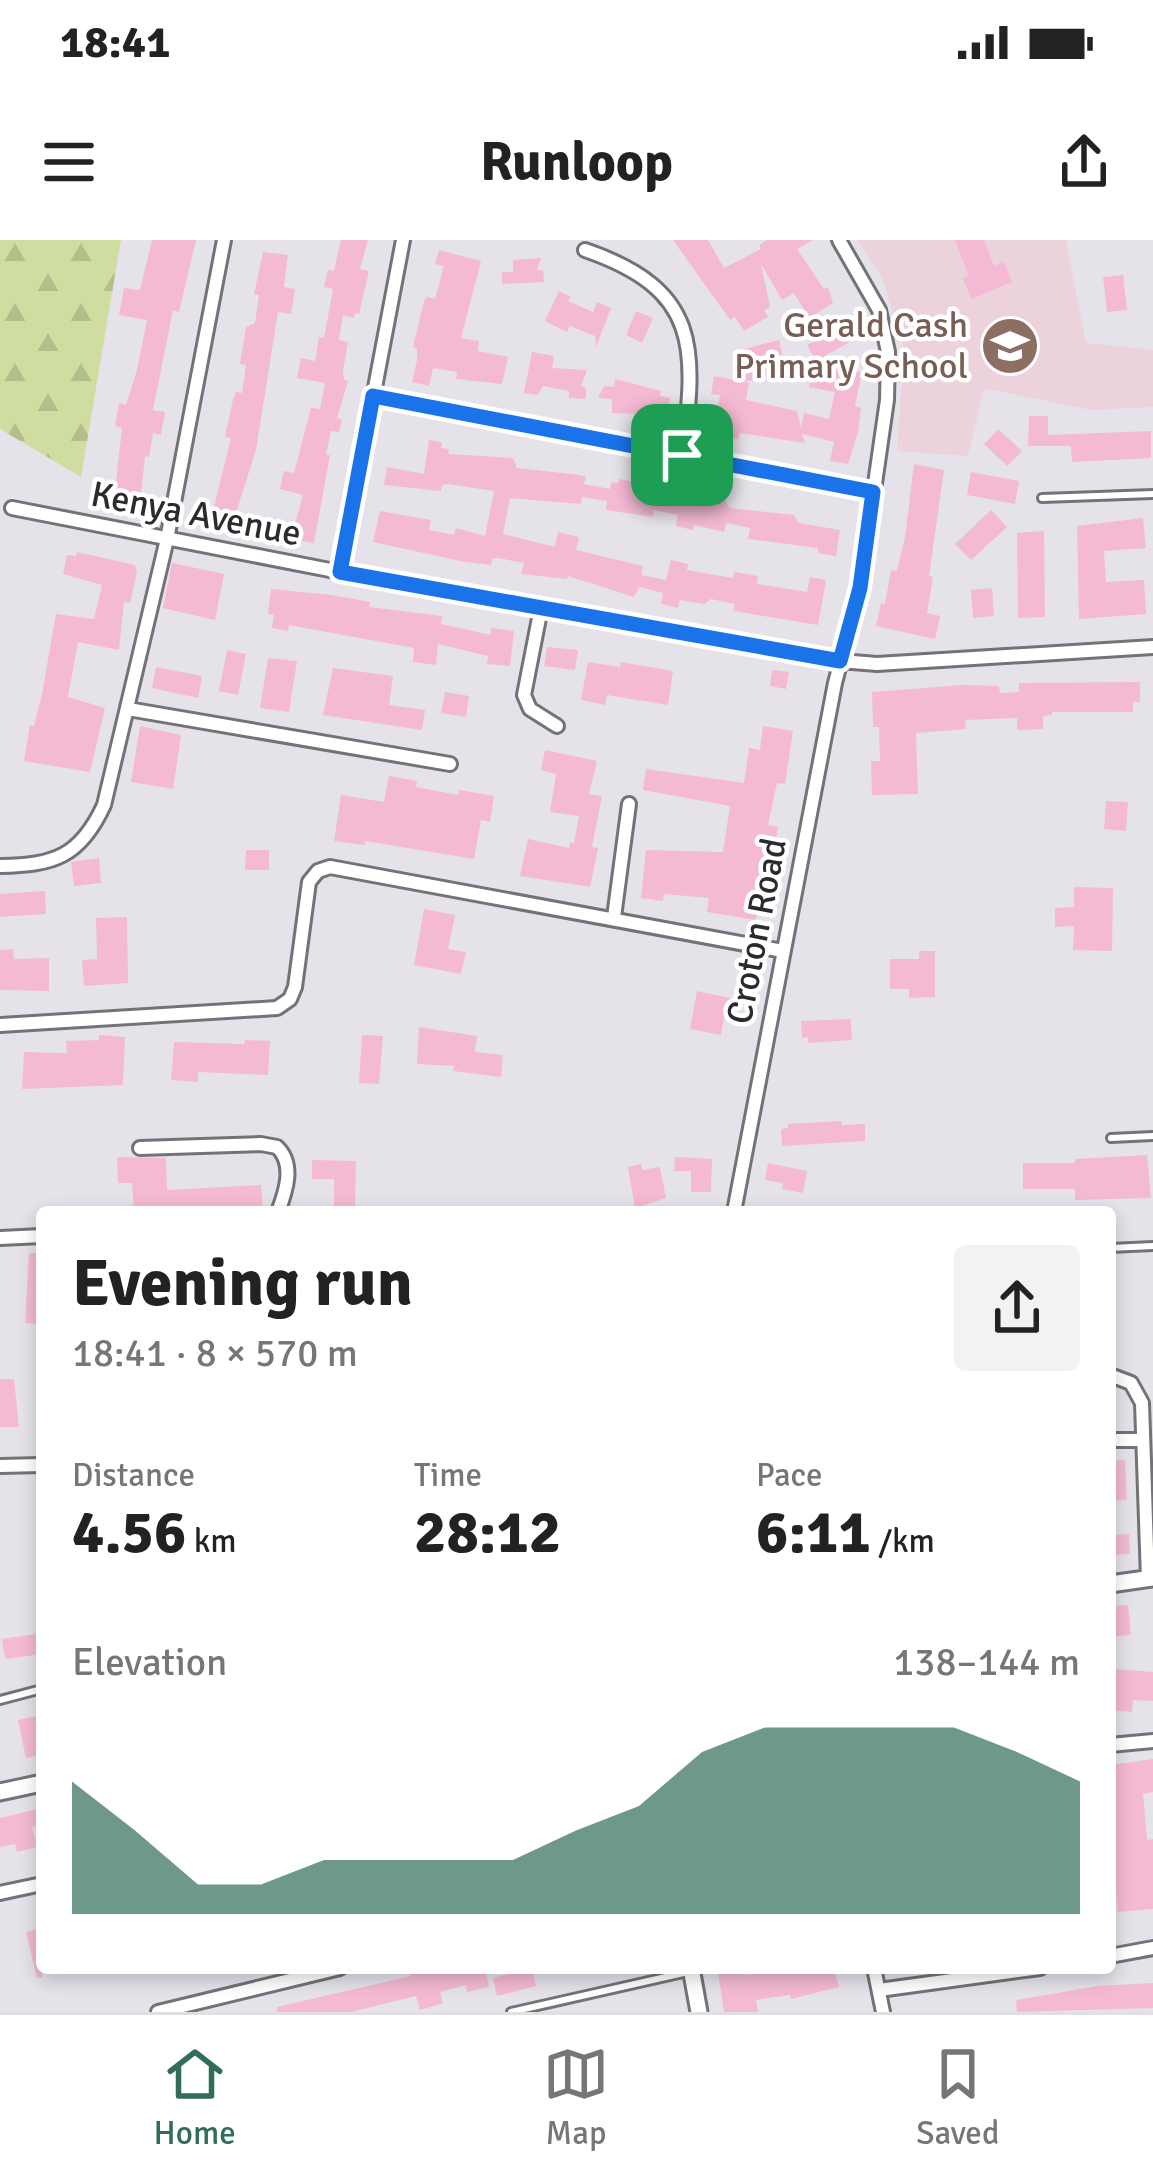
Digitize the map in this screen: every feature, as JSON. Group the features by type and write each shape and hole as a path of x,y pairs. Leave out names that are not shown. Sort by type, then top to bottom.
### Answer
{"street":[{"path":"0,866 52,863 68,853 95,825 108,793 167,539 224,240"},
{"path":"340,572 403,240"},
{"name":"Croton Road","path":"735,1206 840,661 860,588 887,400 888,352 879,310 839,240"},
{"path":"585,250 641,273 662,292 680,321 692,370 682,455"},
{"path":"373,396 873,492"},
{"name":"Kenya Avenue","path":"12,508 840,661 877,664 1153,647"},
{"path":"541,608 524,695 530,709 557,726"},
{"path":"128,709 450,764"},
{"path":"614,917 629,804"},
{"path":"0,1025 264,1012 282,1006 293,994 296,980 306,891 312,877 327,868 784,951"},
{"path":"140,1148 277,1147 287,1165 280,1206"},
{"path":"0,1238 36,1236"},
{"path":"1116,1376 1137,1389 1142,1403 1151,1578 1116,1583"},
{"path":"1116,1440 1143,1440"},
{"path":"0,1466 36,1465"},
{"path":"1116,1744 1153,1741"},
{"path":"0,1792 36,1784"},
{"path":"0,1893 36,1885"},
{"path":"1116,1955 1153,1948"},
{"path":"158,2012 315,1974"},
{"path":"692,1974 699,2012"},
{"path":"875,1974 883,2012"},
{"path":"879,1990 993,1974"}],"lane":[{"path":"1042,498 1153,494"},
{"path":"1111,1138 1153,1136"},
{"path":"1116,1248 1153,1246"},
{"path":"0,1700 36,1691"},
{"path":"512,2012 674,1974"}],"shaded area":[{"name":"Gerald Cash Primary School","path":"857,240 1066,240 1086,343 1153,350 1153,407 1091,410 984,388 968,456 897,451 904,349 882,277"}],"green space":[{"path":"0,240 121,240 81,477 0,429"}],"building":[{"path":"152,240 196,240 179,312 173,310 153,410 165,412 161,435 153,433 149,457 145,456 140,502 114,499 122,428 115,426 119,403 126,405 137,370 147,320 119,315 124,288 140,290"},
{"path":"341,240 368,240 360,269 369,271 359,314 354,318 343,315 339,340 348,342 343,371 348,381 337,418 342,419 339,432 331,431 314,543 291,539 303,495 280,489 284,471 294,473 311,408 320,409 325,383 297,378 301,358 315,361 319,337 324,338 333,289 324,287 328,270 334,271"},
{"path":"673,240 708,240 724,268 761,249 759,245 767,240 813,240 797,249 824,289 828,287 833,303 809,318 794,293 782,300 761,264 768,317 744,331 735,317 730,320"},
{"path":"955,240 984,240 994,266 1004,262 1012,282 971,299 963,278 969,276"},
{"path":"439,250 481,261 461,338 479,341 478,351 508,357 502,384 456,379 457,372 433,368 429,386 412,382 417,360 413,347 424,301 435,299 444,266 435,264"},
{"path":"263,252 288,255 284,287 295,289 291,314 278,312 256,450 230,531 215,528 218,512 213,511 231,438 225,437 233,399 236,392 242,393 246,365 240,364 246,327 255,323 259,295 254,294"},
{"path":"541,258 537,270 543,270 544,282 502,284 502,272 513,272 513,260"},
{"path":"1123,275 1127,310 1107,312 1103,277"},
{"path":"559,291 571,297 568,301 593,312 597,302 611,308 596,347 595,336 570,326 567,332 545,321"},
{"path":"636,311 653,318 642,343 626,335"},
{"path":"840,329 848,343 816,361 807,345"},
{"path":"779,340 786,371 743,382 749,383 746,400 797,411 801,428 804,413 829,419 835,392 809,387 813,363 862,372 855,406 861,408 858,432 848,464 830,461 834,442 802,434 805,443 740,433 738,439 716,435 721,407 720,395 711,394 714,376 740,381 734,358 745,355 744,349"},
{"path":"532,352 554,356 552,368 587,370 581,386 586,388 586,399 569,398 569,391 543,386 538,395 524,393"},
{"path":"615,379 661,391 660,396 670,398 666,415 612,413 612,399 598,398 604,386 614,387"},
{"path":"1029,416 1048,416 1048,435 1151,431 1151,458 1072,462 1071,446 1028,446"},
{"path":"998,429 1022,451 1007,466 984,444"},
{"path":"429,440 442,442 448,454 513,458 517,468 580,475 586,477 584,484 610,489 611,482 619,479 653,485 657,497 681,502 682,498 689,500 690,494 725,499 729,508 794,515 799,523 840,530 836,556 818,553 818,548 748,539 750,528 726,523 724,532 694,525 693,530 676,526 678,515 654,510 653,517 606,510 607,501 582,497 581,504 510,498 503,534 555,547 558,532 579,537 576,550 643,566 641,575 666,580 671,560 688,564 687,570 733,578 734,572 758,576 757,584 807,592 810,577 826,580 818,625 733,611 735,604 711,599 704,604 680,600 678,608 661,604 663,593 639,587 634,597 568,576 521,574 524,563 498,558 491,565 465,562 373,542 380,511 431,520 429,530 454,535 456,528 485,536 494,491 448,484 441,491 384,485 387,467 424,474"},
{"path":"914,464 944,470 927,613 940,616 935,639 876,626 905,537"},
{"path":"971,472 1019,481 1015,504 967,495"},
{"path":"991,510 1007,527 971,560 955,544"},
{"path":"1143,518 1146,548 1104,551 1106,582 1144,580 1146,614 1079,619 1077,526"},
{"path":"1044,531 1045,617 1018,618 1017,533"},
{"path":"77,552 135,565 137,572 130,603 124,602 119,650 78,642 68,697 105,708 90,772 24,761 56,614 94,619 102,585 63,574 67,555"},
{"path":"172,563 224,574 215,620 163,608"},
{"path":"992,588 994,616 973,618 971,590"},
{"path":"271,589 442,616 441,624 491,635 491,628 514,631 510,666 487,664 488,656 438,644 436,665 413,662 414,648 289,625 288,631 272,628 274,615 268,614"},
{"path":"547,647 578,650 575,670 544,666"},
{"path":"227,650 246,654 238,695 219,691"},
{"path":"268,658 297,661 289,712 260,708"},
{"path":"588,662 673,671 668,705 607,695 605,705 581,700"},
{"path":"156,667 202,676 198,698 152,688"},
{"path":"333,668 393,676 389,705 425,710 422,730 323,715"},
{"path":"772,670 789,672 786,689 770,686"},
{"path":"1140,682 1140,702 1133,702 1133,712 1052,712 1043,716 1043,729 1017,730 1017,718 965,720 966,729 916,733 918,794 872,795 871,761 880,761 872,692 963,685 999,686 1000,693 1019,692 1019,683"},
{"path":"445,692 469,696 466,717 441,713"},
{"path":"140,726 181,735 173,789 131,782"},
{"path":"763,726 793,731 785,784 777,783 768,825 778,827 774,850 766,849 755,897 760,897 756,920 707,912 709,898 664,894 663,901 641,898 646,850 723,852 730,806 643,790 646,769 744,783 749,748 760,750"},
{"path":"545,750 597,761 589,794 602,796 590,887 520,876 528,839 569,848 574,843 579,816 550,812 556,774 541,770"},
{"path":"389,776 458,795 459,790 494,796 490,822 481,820 474,859 365,841 365,845 334,841 341,795 384,802"},
{"path":"1106,801 1128,802 1126,831 1104,829"},
{"path":"246,850 269,850 269,870 245,870"},
{"path":"99,858 101,883 74,886 71,862"},
{"path":"1074,887 1113,888 1112,951 1073,950 1074,926 1055,927 1055,908 1074,907"},
{"path":"45,891 46,914 0,917 0,894"},
{"path":"424,909 455,915 448,949 466,952 461,974 414,965"},
{"path":"127,917 128,983 84,986 82,960 97,959 96,918"},
{"path":"13,949 14,959 49,958 49,991 0,990 0,950"},
{"path":"919,951 935,951 935,997 909,998 909,989 890,989 890,959 919,959"},
{"path":"697,991 734,999 732,1012 725,1011 721,1035 690,1029"},
{"path":"851,1019 852,1040 808,1043 808,1037 802,1038 801,1021"},
{"path":"419,1027 477,1036 475,1052 503,1055 501,1077 453,1071 454,1066 417,1064"},
{"path":"99,1035 125,1037 123,1085 22,1089 24,1052 67,1053 66,1041 99,1040"},
{"path":"362,1035 383,1036 379,1084 359,1083"},
{"path":"245,1040 270,1041 268,1075 198,1072 198,1082 171,1080 174,1042 244,1044"},
{"path":"841,1121 842,1125 865,1124 865,1141 782,1146 781,1129 788,1124"},
{"path":"1147,1155 1151,1198 1075,1200 1075,1189 1023,1189 1023,1163"},
{"path":"117,1157 166,1158 167,1190 261,1185 263,1206 134,1206 132,1183 118,1183"},
{"path":"675,1157 712,1159 711,1192 691,1192 691,1171 674,1171"},
{"path":"312,1160 356,1161 355,1206 334,1206 334,1179 312,1179"},
{"path":"768,1163 807,1171 803,1193 765,1180"},
{"path":"628,1167 660,1167 666,1198 635,1206"},
{"path":"29,1253 36,1253 36,1324 25,1323"},
{"path":"0,1379 14,1379 19,1427 0,1427"},
{"path":"1125,1460 1127,1500 1116,1501 1116,1461"},
{"path":"1129,1534 1130,1554 1116,1555 1116,1535"},
{"path":"1128,1605 1131,1635 1116,1636 1116,1606"},
{"path":"36,1634 36,1655 5,1659 2,1639"},
{"path":"1116,1669 1153,1672 1153,1701 1133,1700 1132,1712 1116,1711"},
{"path":"36,1716 36,1756 26,1758 18,1720"},
{"path":"1153,1759 1153,1792 1143,1794 1147,1840 1153,1839 1153,1909 1118,1912 1116,1764"},
{"path":"36,1809 36,1826 32,1827 36,1847 17,1852 15,1844 0,1847 0,1818"},
{"path":"36,1930 36,1974 26,1932"},
{"path":"486,1974 489,1987 467,1992 466,1985 440,1992 443,2003 420,2010 416,1996 351,2012 277,2012 277,2007 411,1976"},
{"path":"533,1974 536,1986 497,1996 493,1978"},
{"path":"718,1974 836,1974 839,1987 791,1999 790,1995 756,2000 758,2012 724,2012"},
{"path":"1153,1983 1153,2008 1017,2012 1016,2000 1098,1986"}],"place":[{"name":"Gerald Cash Primary School","path":"1010,346"}],"route":[{"path":"373,396 682,455 873,492 860,588 840,661 340,572 373,396"}]}
